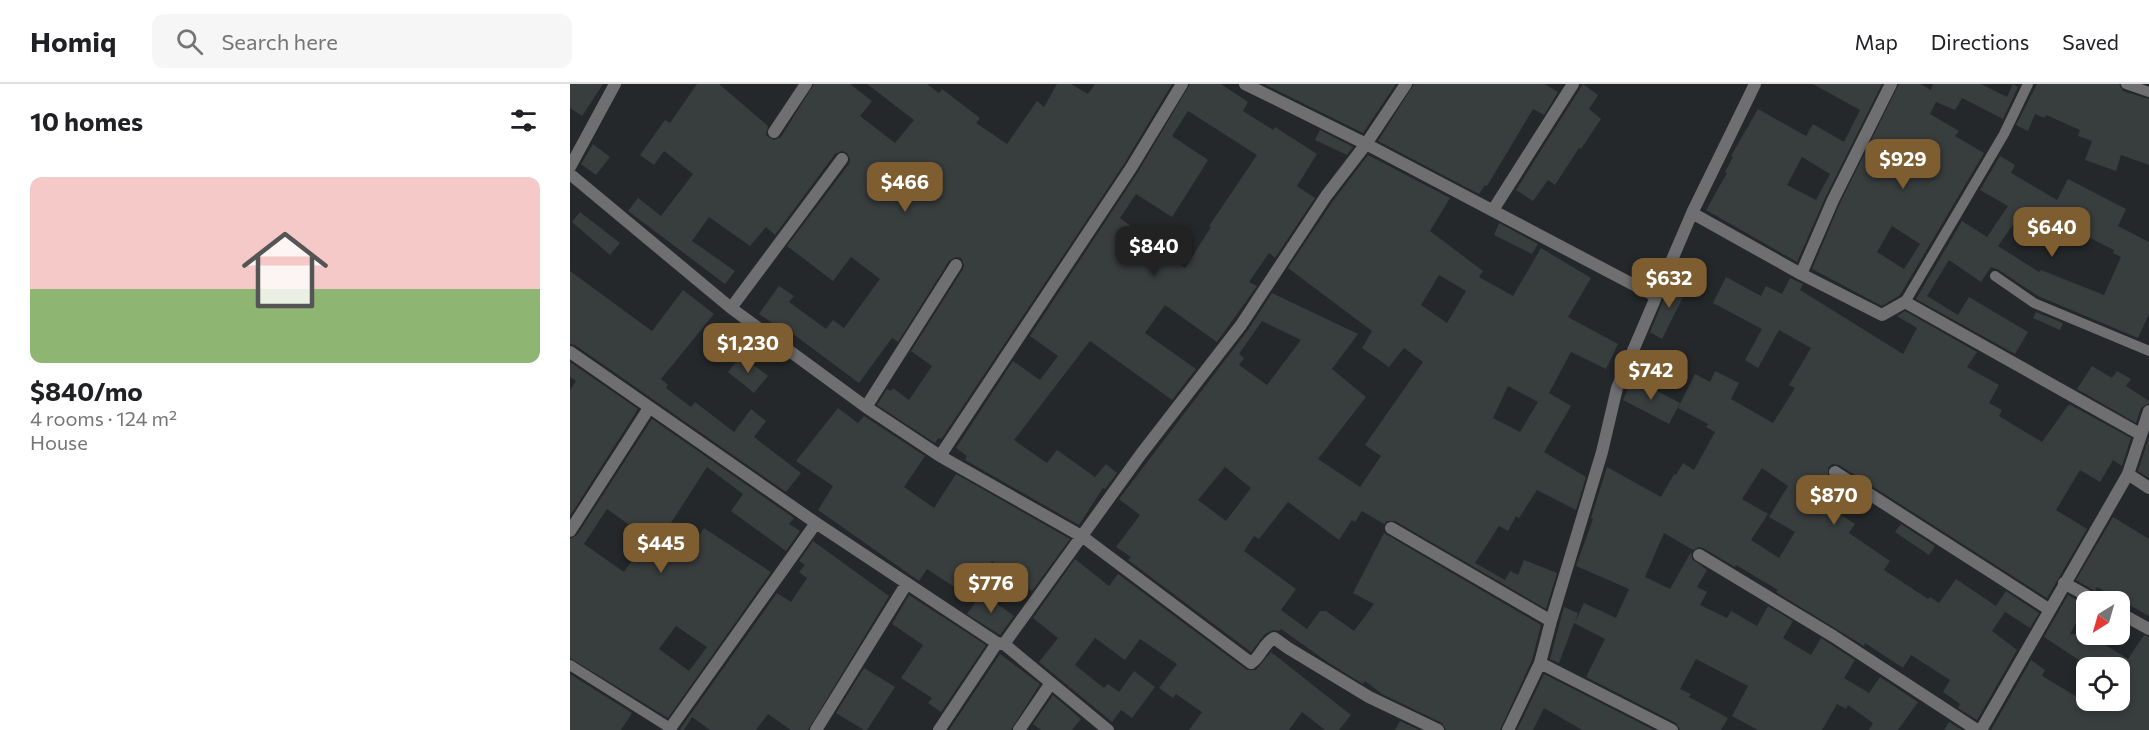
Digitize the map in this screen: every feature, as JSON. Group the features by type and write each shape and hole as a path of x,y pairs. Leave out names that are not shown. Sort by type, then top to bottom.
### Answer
{"street":[{"path":"570,167 615,84"},
{"path":"774,132 806,84"},
{"path":"940,456 1131,168 1182,84"},
{"path":"1245,84 1366,144 1654,296"},
{"path":"939,730 1000,644 1083,537 1141,454 1240,325 1326,196 1366,144 1406,84"},
{"path":"1493,210 1574,84"},
{"path":"1508,730 1540,663 1602,452 1617,388 1654,296 1755,84"},
{"path":"1801,274 1833,200 1891,84"},
{"path":"731,308 842,159"},
{"path":"570,174 731,308 866,407 940,456 1083,537 1251,663 1257,660 1266,642 1274,638 1369,697 1438,730"},
{"path":"1692,213 1801,274 1882,315 1905,302 2140,434"},
{"path":"866,407 956,265"},
{"path":"570,352 816,523 1000,644 1052,683 1107,730"},
{"path":"570,531 649,408"},
{"path":"1699,555 1833,636 1979,730 2128,474 2149,411"},
{"path":"1835,472 2050,609"},
{"path":"2128,474 2149,488"},
{"path":"669,729 816,523"},
{"path":"1391,528 1551,621"},
{"path":"816,730 907,583"},
{"path":"2064,583 2078,591"},
{"path":"2130,619 2149,630"},
{"path":"1540,663 1672,730"},
{"path":"1019,730 1052,683"}],"lane":[{"path":"1905,302 2004,134 2028,84"},
{"path":"2126,84 2149,92"},
{"path":"1995,276 2034,303 2149,351"},
{"path":"570,665 669,729"}],"building":[{"path":"570,84 603,84 582,116 570,108"},
{"path":"697,84 719,84 768,126 766,135 774,140 781,137 814,84 850,84 872,101 860,116 895,143 914,120 867,84 927,84 939,93 942,89 980,118 976,123 1007,144 1037,101 1044,107 1057,84 1071,84 1088,94 1095,84 1172,84 1124,164 942,438 938,438 935,443 877,405 887,389 891,391 893,388 909,400 932,366 911,351 963,269 961,258 956,257 949,261 898,342 892,338 859,383 793,334 791,336 759,314 779,286 794,296 789,302 826,329 833,320 844,328 880,279 851,257 833,281 787,246 849,164 850,159 847,153 842,151 835,154 775,235 766,227 750,246 709,217 692,241 735,271 725,284 628,211 638,198 661,216 693,174 664,151 654,165 640,155 665,120 670,123"},
{"path":"1190,84 1221,84 1248,102 1243,111 1273,130 1275,127 1317,154 1297,186 1315,198 1275,258 1269,253 1249,282 1257,286 1217,342 1165,305 1145,333 1196,369 1172,400 1090,341 1014,440 1047,463 1057,450 1095,477 1106,464 1117,473 1105,489 1103,488 1079,525 965,460 967,456 956,448 1013,361 1040,380 1058,356 1030,336 1138,172","holes":["1188,111 1257,155 1209,226 1211,227 1185,268 1138,235 1140,233 1120,218 1136,194 1172,217 1200,173 1208,160 1172,136"]},
{"path":"1264,84 1396,84 1363,133"},
{"path":"1414,84 1545,84 1558,92 1544,115 1533,109 1487,186 1485,185 1479,194 1378,141"},
{"path":"1583,84 1598,95 1589,109 1601,119 1555,185 1548,180 1533,201 1516,190"},
{"path":"1813,84 1882,84 1826,196 1797,262 1706,210 1727,173 1725,172 1733,157 1731,156 1758,109 1806,136 1813,124 1844,142 1860,110","holes":["1802,157 1830,174 1816,200 1787,185"]},
{"path":"1899,84 1921,84 1931,90 1933,84 1981,84 2007,97 2013,84 2018,87 2003,119 1962,98 1955,110 1936,102 1930,114 1959,131 1955,136 1984,153 1900,295 1882,306 1812,269 1840,203","holes":["1892,226 1920,244 1904,269 1877,252"]},
{"path":"2037,84 2119,84 2123,91 2149,99 2149,165 2121,155 2116,171 2085,160 2092,141 2078,136 2080,130 2046,115 2045,118 2035,114 2028,131 2016,125"},
{"path":"1320,130 1353,147 1347,155 1315,140"},
{"path":"593,144 610,157 596,175 581,164"},
{"path":"1368,155 1450,198 1430,231 1483,271 1479,277 1513,296 1541,248 1591,278 1568,317 1618,344 1606,369 1571,352 1549,393 1571,406 1544,452 1586,477 1576,510 1537,490 1519,518 1516,516 1508,531 1499,526 1475,563 1505,580 1510,571 1518,575 1524,560 1557,573 1546,609 1395,521 1387,521 1384,524 1362,511 1355,522 1352,520 1339,540 1288,502 1259,539 1254,536 1244,551 1296,589 1281,610 1307,629 1320,611 1326,611 1354,631 1374,604 1353,593 1384,533 1541,625 1532,660 1500,730 1446,730 1442,723 1382,694 1365,681 1363,684 1281,629 1265,634 1251,652 1128,560 1131,557 1116,547 1140,515 1119,499 1248,330 1272,293 1358,334 1332,369 1366,397 1318,459 1360,487 1381,456 1365,445 1423,362 1404,348 1389,367 1362,348 1372,331 1288,268 1333,201","holes":["1439,275 1466,291 1447,323 1421,305","1262,321 1301,340 1267,385 1239,365 1244,358 1239,354","1508,386 1538,402 1520,432 1493,418","1225,467 1251,488 1226,521 1198,500"]},
{"path":"2000,156 2015,165 2011,173 2057,200 2068,179 2126,209 2118,226 2149,242 2149,314 2138,338 2038,296 1991,267 1981,282 1949,260 1927,296 1958,315 1969,297 2028,332 2015,354 1916,299 1962,221 1987,237 2008,206 1980,190","holes":["2030,208 2114,250 2113,253 2121,257 2104,295 2041,270 2039,272 1998,246 2020,215 2025,217"]},
{"path":"580,212 620,243 610,255 572,222"},
{"path":"1499,223 1538,244 1532,254 1494,235"},
{"path":"570,271 652,331 683,290 714,314 661,379 668,385 666,388 691,407 695,402 734,432 751,409 766,421 754,437 801,473 786,492 575,345 570,344"},
{"path":"1726,277 1761,296 1766,286 1782,294 1790,278 1803,284 1800,290 1903,354 1917,328 1897,316 1905,311 1977,352 1967,367 1999,385 1989,403 2002,410 1999,416 2042,442 2069,404 2131,438 2122,466 2113,460 2100,482 2080,470 2056,510 2087,529 2047,598 1839,465 1832,464 1828,468 1828,476 1838,484 1825,504 1855,524 1849,533 1890,561 1884,570 1928,599 1930,597 1939,603 1956,579 1996,606 2006,591 2039,613 2030,628 1999,608 2005,612 1992,631 2017,650 1977,720 1958,708 1960,704 1943,692 1950,680 1911,655 1903,668 1865,643 1864,646 1776,592 1778,590 1736,565 1735,567 1703,548 1693,550 1664,533 1645,577 1670,589 1691,552 1692,559 1707,570 1697,587 1707,592 1700,605 1727,618 1731,611 1757,626 1768,606 1793,621 1783,638 1811,655 1821,638 1855,660 1844,678 1869,693 1880,677 1918,702 1898,730 1869,730 1873,723 1848,705 1846,709 1837,704 1822,730 1758,730 1732,716 1748,686 1696,659 1680,689 1691,694 1689,697 1728,718 1721,730 1680,730 1676,723 1586,677 1605,639 1574,623 1559,663 1550,659 1564,607 1578,613 1575,622 1584,603 1616,618 1629,589 1576,566 1593,519 1591,518 1607,467 1661,497 1683,463 1694,470 1715,432 1706,427 1708,424 1678,408 1695,374 1710,382 1715,371 1739,383 1731,399 1773,423 1795,388 1789,385 1811,348 1779,330 1758,368 1745,360 1762,329 1713,303","holes":["1762,468 1788,486 1769,517 1795,532 1779,558 1751,540 1768,514 1742,499"]},
{"path":"1672,280 1688,287 1662,339 1650,332"},
{"path":"2036,312 2063,323 2060,330 2033,318"},
{"path":"741,355 768,376 754,393 728,372"},
{"path":"570,362 638,409 570,516 570,390 576,381 570,377"},
{"path":"2092,366 2112,378 2117,371 2131,379 2126,386 2149,401 2141,408 2136,423 2077,389"},
{"path":"1633,378 1680,403 1669,424 1623,400"},
{"path":"838,408 858,423 864,416 925,456 904,487 934,508 956,474 1070,539 1032,591 992,561 968,596 927,569 919,581 818,510 833,486 796,461"},
{"path":"652,419 794,518 789,524 800,531 786,551 731,511 743,494 707,467 669,526 694,543 704,528 771,572 668,718 570,658 570,539 577,535","holes":["607,509 648,538 624,572 584,544","676,626 707,647 689,671 659,649"]},
{"path":"2149,437 2149,478 2138,471"},
{"path":"2113,517 2149,539 2149,616 2130,605 2130,591 2104,591 2097,587 2095,591 2076,580"},
{"path":"1901,524 1935,546 1929,555 1895,532"},
{"path":"813,541 889,596 808,730 791,730 768,714 756,730 710,730 692,717 684,730 681,730 777,593 791,602 807,578 799,572 805,565 799,561"},
{"path":"1075,559 1109,586 1118,574 1247,670 1256,670 1271,652 1351,715 1339,730 1325,730 1302,712 1289,730 1189,730 1202,712 1176,694 1173,698 1159,688 1177,664 1140,639 1125,660 1095,638 1075,665 1104,688 1108,684 1119,692 1134,671 1155,687 1132,718 1121,710 1112,722 1039,662 1058,638 1033,618"},
{"path":"982,593 1014,616 1000,635 967,614"},
{"path":"909,595 986,645 941,712 928,703 932,698 901,678 923,645 892,624"},
{"path":"2068,595 2076,599 2076,623 2070,634 2076,634 2076,645 2105,645 2125,657 2076,658 2044,637"},
{"path":"2144,635 2149,637 2149,730 1991,730 2031,660 2045,670 2042,676 2076,696 2076,711 2130,711 2129,657"},
{"path":"1000,654 1040,684 1011,730 949,730"},
{"path":"864,668 895,687 867,730 836,713"},
{"path":"570,674 632,713 621,730 570,730"},
{"path":"1544,674 1654,730 1582,730 1544,708 1533,730 1517,730"},
{"path":"1053,695 1081,719 1072,730 1041,730 1033,724"},
{"path":"1400,721 1419,730 1395,730"},
{"path":"1949,722 1962,730 1944,730"}]}
